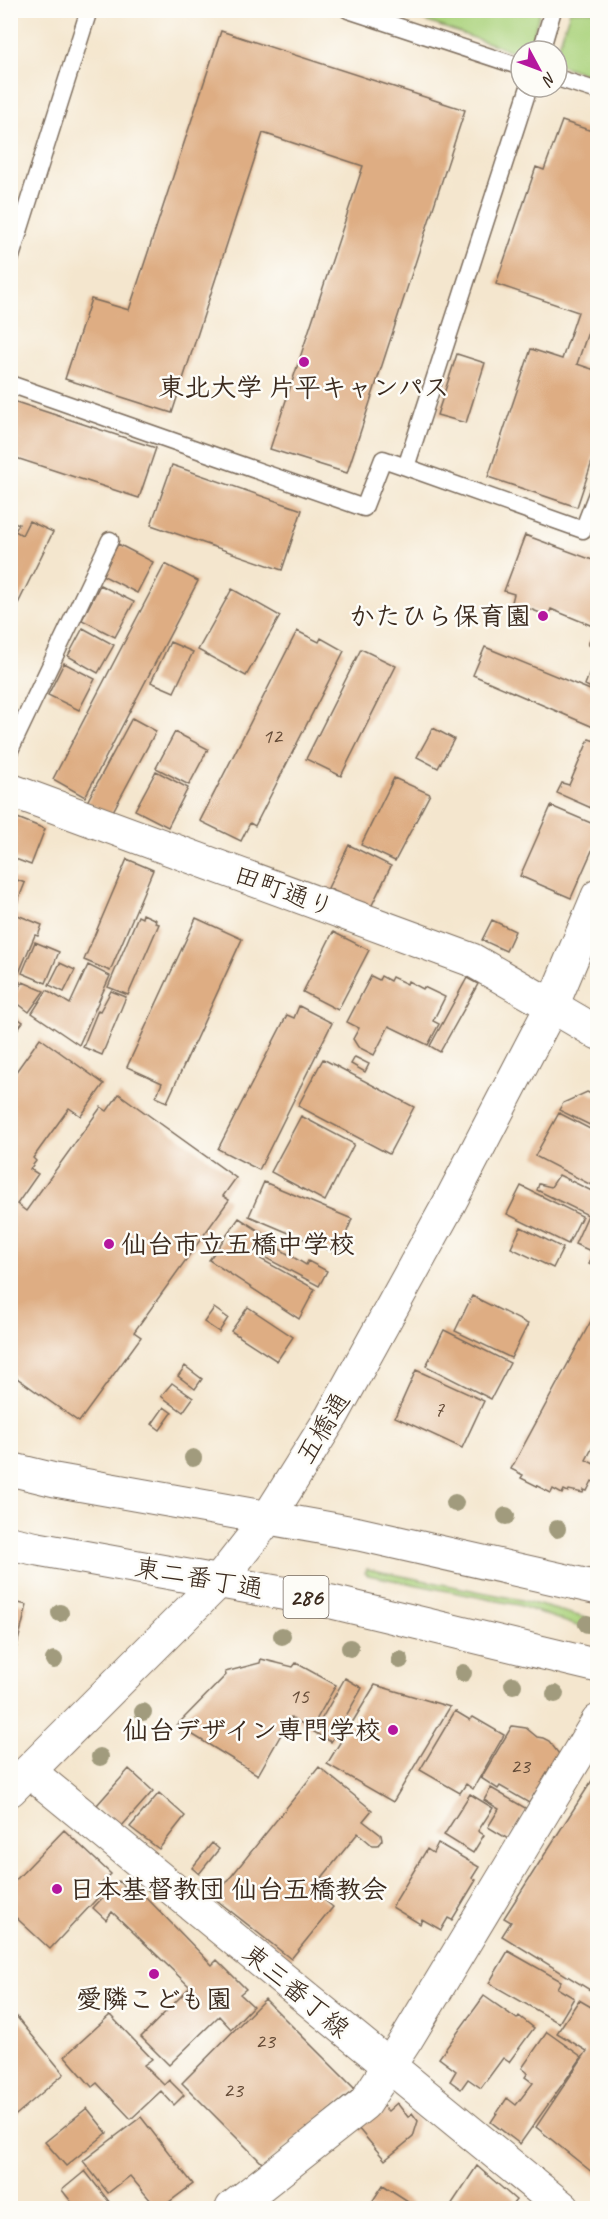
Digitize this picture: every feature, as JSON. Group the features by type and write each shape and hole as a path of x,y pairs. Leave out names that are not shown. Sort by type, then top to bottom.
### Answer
{"main road":[{"name":"田町通り","path":"10,790 472,960 552,1006"},
{"name":"五橋通","path":"20,1781 219,1581 268,1518 332,1416 450,1202 552,1006 597,896"},
{"path":"552,1006 597,1006"},
{"path":"552,1006 597,1033"},
{"path":"10,1469 55,1480 359,1534 597,1588"},
{"name":"東二番丁通","path":"10,1543 332,1602 597,1666"},
{"path":"232,2208 364,2104 597,1721"},
{"name":"東三番丁線","path":"20,1781 388,2068 563,2208"}],"lane":[{"path":"10,260 89,10"},
{"path":"348,10 509,63"},
{"path":"544,39 553,10"},
{"path":"569,82 597,91"},
{"path":"406,467 525,99"},
{"path":"10,384 364,508 383,459 583,530 597,491"},
{"path":"10,750 110,540"}],"green space":[{"path":"396,11 540,11 532,39 509,39 509,50"},
{"path":"570,11 597,11 597,78 569,68 569,39 561,39"},
{"path":"367,1569 521,1600 597,1621 597,1633 518,1605 368,1575 365,1573"}],"building":[{"path":"221,31 465,110 347,473 270,449 363,166 263,133 172,413 65,379 91,299 129,310"},
{"path":"562,121 598,133 598,316 594,315 577,364 598,371 598,444 577,507 488,477 531,349 562,359 578,312 496,284 536,167 544,170"},
{"path":"457,354 485,363 466,423 437,415"},
{"path":"10,400 156,448 139,498 10,456"},
{"path":"172,465 302,510 282,570 151,525"},
{"path":"10,520 19,524 15,531 22,535 29,521 53,532 10,620"},
{"path":"525,535 598,562 598,648 588,645 595,627 551,609 548,616 512,602 514,594 504,591"},
{"path":"118,544 153,562 137,593 102,575"},
{"path":"165,564 198,581 85,797 53,779"},
{"path":"100,585 134,602 115,637 82,620"},
{"path":"232,589 280,616 246,676 198,650"},
{"path":"83,628 114,645 98,673 68,656"},
{"path":"297,631 319,642 321,638 344,651 255,826 250,823 241,841 200,821"},
{"path":"170,642 193,652 174,692 151,682"},
{"path":"485,647 595,692 591,703 598,706 598,729 473,675"},
{"path":"361,649 396,666 341,776 306,759"},
{"path":"597,653 598,684 595,690 585,685"},
{"path":"64,663 95,679 79,710 48,695"},
{"path":"132,718 156,731 111,815 87,802"},
{"path":"433,728 454,739 438,768 417,757"},
{"path":"175,732 208,749 189,785 156,768"},
{"path":"589,739 598,742 598,811 557,793 562,783 569,785"},
{"path":"156,771 188,788 168,827 135,810"},
{"path":"394,778 430,794 395,861 361,845"},
{"path":"551,806 598,826 598,837 571,898 520,876"},
{"path":"10,815 45,829 31,865 10,857"},
{"path":"349,845 391,866 370,909 328,888"},
{"path":"127,859 153,870 110,971 84,960"},
{"path":"10,869 15,871 12,878 25,883 11,918"},
{"path":"15,914 42,925 38,936 35,935 16,980 20,982 10,996 10,927"},
{"path":"143,914 156,920 155,923 159,924 128,995 108,987 138,916 142,918"},
{"path":"196,918 242,939 167,1102 156,1097 162,1083 127,1067"},
{"path":"492,920 515,931 506,951 482,940"},
{"path":"333,932 369,950 338,1010 303,992"},
{"path":"35,942 59,952 46,983 22,973"},
{"path":"60,963 75,970 64,992 49,985"},
{"path":"88,965 110,976 79,1045 32,1013 47,990 70,1004"},
{"path":"371,976 379,980 381,976 390,981 392,977 407,984 408,981 445,997 433,1021 439,1024 428,1045 389,1026 374,1055 358,1047 353,1039 359,1028 347,1022"},
{"path":"467,978 478,984 440,1052 430,1046"},
{"path":"23,982 44,991 29,1012 12,999"},
{"path":"111,991 126,997 102,1055 83,1047 98,1010 100,1011"},
{"path":"299,1006 332,1023 259,1170 218,1149 287,1015 294,1018"},
{"path":"10,1013 23,1022 10,1039"},
{"name":"仙台市立五橋中学校","path":"40,1038 104,1084 81,1116 69,1108 33,1158 36,1161 30,1169 38,1174 17,1204 26,1211 101,1107 107,1111 119,1094 236,1178 223,1196 229,1200 134,1332 141,1337 79,1422 10,1373 10,1080"},
{"path":"355,1057 369,1064 365,1072 351,1064"},
{"path":"323,1059 414,1107 389,1154 298,1106"},
{"path":"587,1092 598,1097 598,1129 559,1110 563,1103"},
{"path":"559,1113 598,1133 598,1176 593,1186 535,1156"},
{"path":"301,1116 354,1144 325,1201 271,1172"},
{"path":"559,1175 598,1194 598,1268 589,1264 593,1252 575,1244 588,1215 537,1190 539,1184 551,1187"},
{"path":"264,1182 352,1219 338,1254 249,1216"},
{"path":"521,1186 582,1216 568,1244 507,1214"},
{"path":"239,1218 270,1238 257,1257 315,1289 299,1319 209,1260"},
{"path":"521,1227 563,1248 553,1268 511,1248"},
{"path":"273,1245 306,1265 308,1261 327,1271 319,1286 266,1258"},
{"path":"472,1296 528,1324 511,1358 455,1331"},
{"path":"248,1307 293,1337 277,1361 231,1331"},
{"path":"214,1308 228,1318 219,1332 204,1322"},
{"path":"598,1308 598,1437 586,1460 598,1466 598,1477 595,1483 592,1481 587,1491 584,1490 583,1493 564,1490 562,1494 553,1489 551,1493 521,1478 523,1475 511,1469"},
{"path":"444,1330 510,1363 491,1399 426,1366"},
{"path":"185,1366 202,1379 195,1389 178,1376"},
{"path":"416,1370 484,1401 462,1448 395,1417"},
{"path":"172,1383 193,1398 183,1412 161,1396"},
{"path":"164,1407 172,1413 160,1430 152,1424"},
{"path":"10,1601 27,1605 11,1669 10,1669"},
{"path":"261,1659 293,1667 296,1663 336,1685 311,1729 291,1717 258,1775 177,1725 226,1675 225,1672 260,1663"},
{"path":"345,1678 362,1688 331,1742 314,1732"},
{"path":"375,1685 450,1707 393,1802 327,1764"},
{"path":"455,1711 470,1720 473,1717 504,1735 473,1789 466,1784 460,1793 420,1770"},
{"path":"512,1726 526,1728 537,1737 549,1741 559,1754 529,1803 500,1786 498,1789 481,1778"},
{"path":"319,1767 372,1810 363,1821 381,1835 382,1840 378,1845 372,1845 358,1833 312,1890 333,1907 291,1959 214,1898"},
{"path":"129,1769 153,1791 121,1827 97,1805"},
{"path":"598,1771 598,1995 502,1936 511,1922 504,1918"},
{"path":"491,1788 527,1809 508,1839 488,1827 499,1809 484,1800"},
{"path":"159,1793 185,1816 159,1849 130,1827"},
{"path":"470,1794 493,1808 478,1831 484,1835 473,1853 444,1835"},
{"path":"64,1830 111,1874 101,1884 106,1889 50,1949 10,1912 10,1886"},
{"path":"212,1843 219,1849 199,1874 192,1868"},
{"path":"438,1843 479,1867 472,1878 476,1880 452,1920 448,1918 441,1930 422,1919 420,1924 392,1907 427,1849 433,1853"},
{"path":"118,1881 134,1896 140,1891 212,1965 217,1960 246,1989 240,1994 253,2006 231,2029 219,2016 169,2065 141,2037 190,1987 112,1912 106,1920 93,1908"},
{"path":"508,1951 561,1981 557,1988 574,1998 559,2023 489,1983"},
{"path":"484,1996 517,2019 519,2016 534,2028 509,2062 503,2058 481,2088 468,2079 461,2089 450,2081 456,2071 439,2058"},
{"path":"265,1999 355,2089 263,2164 182,2083"},
{"path":"579,2000 598,2011 598,2177 536,2127 587,2051 557,2033"},
{"path":"110,2015 152,2059 144,2065 164,2085 169,2080 184,2095 174,2105 161,2091 131,2119 97,2083 92,2087 65,2056"},
{"path":"16,2016 64,2074 10,2120 10,2021"},
{"path":"547,2032 582,2057 520,2144 491,2122 507,2098 516,2105 533,2083 525,2077 528,2073 522,2068"},
{"path":"397,2103 408,2117 412,2113 418,2121 413,2137 385,2160 358,2128 383,2106 388,2111"},
{"path":"87,2108 107,2133 66,2166 45,2142"},
{"path":"141,2117 193,2184 161,2208 157,2208 130,2176 108,2193 83,2161"},
{"path":"477,2166 516,2200 510,2208 449,2208"},
{"path":"85,2171 114,2208 76,2208 62,2190"},
{"path":"383,2185 411,2203 407,2208 368,2208"}],"place":[{"name":"東北大学 片平キャンパス","path":"304,362"},
{"name":"かたひら保育園","path":"543,616"},
{"name":"仙台市立五橋中学校","path":"109,1244"},
{"name":"仙台デザイン専門学校","path":"393,1730"},
{"name":"日本基督教団 仙台五橋教会","path":"57,1889"},
{"name":"愛隣こども園","path":"154,1974"}]}
